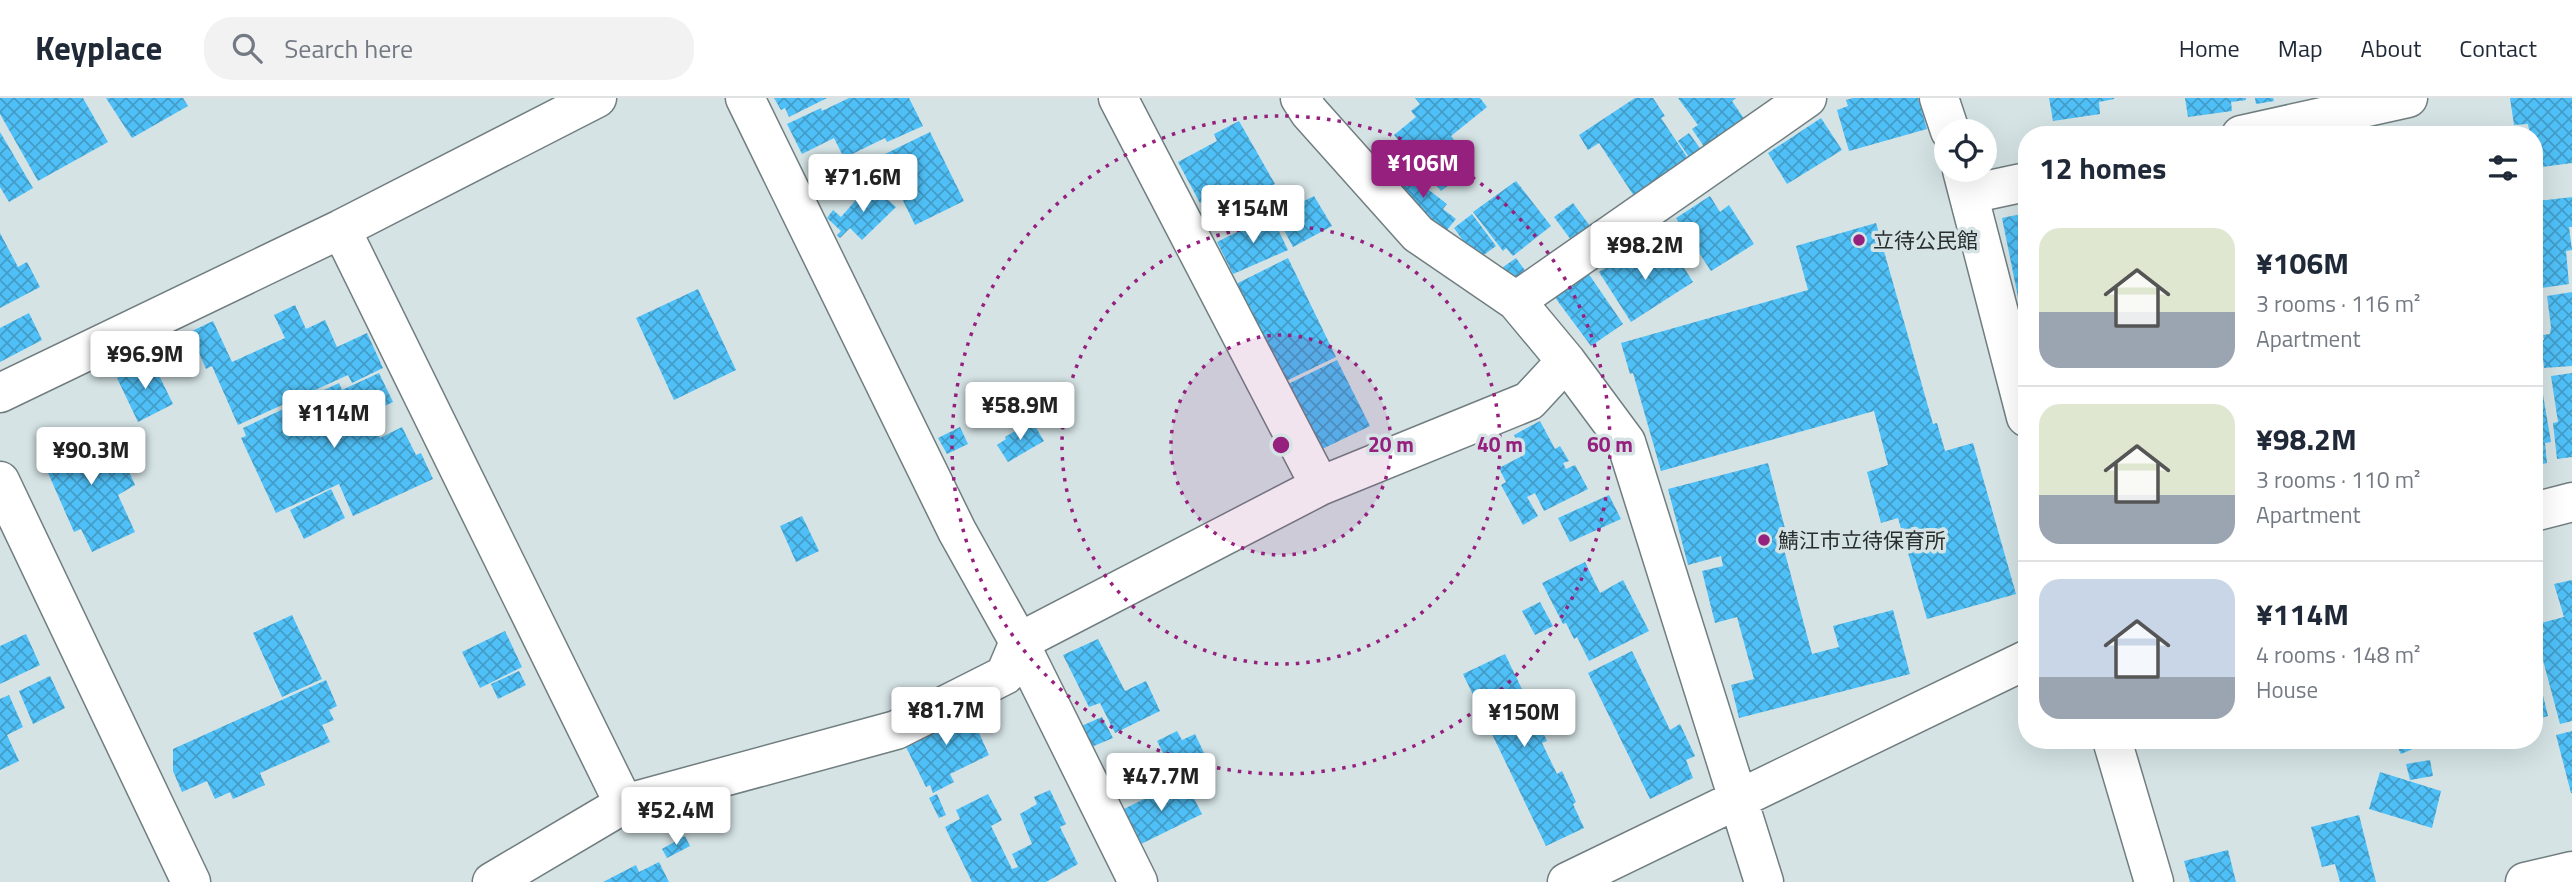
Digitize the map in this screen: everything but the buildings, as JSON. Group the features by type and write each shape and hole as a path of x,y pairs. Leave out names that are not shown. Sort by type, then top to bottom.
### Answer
{"street":[{"path":"0,393 341,229 597,98"},
{"path":"745,98 957,531 1019,642 1138,882"},
{"path":"1118,98 1320,486"},
{"path":"1516,301 1807,98"},
{"path":"1939,98 1946,119"},
{"path":"2282,126 2408,98"},
{"path":"1311,103 1418,234 1516,301 1566,361 1626,442 1764,882"},
{"path":"1966,182 2018,386"},
{"path":"1997,182 2018,182"},
{"path":"341,229 624,804"},
{"path":"492,882 624,804 896,730 1005,675 1019,642 1320,486 1529,401 1566,361"},
{"path":"0,481 182,879"},
{"path":"2543,510 2572,502"},
{"path":"1567,882 2018,664"},
{"path":"2115,749 2154,882"},
{"path":"2525,882 2572,871"}],"place":[{"name":"立待公民館","path":"1859,240"},
{"name":"鯖江市立待保育所","path":"1764,540"}]}
